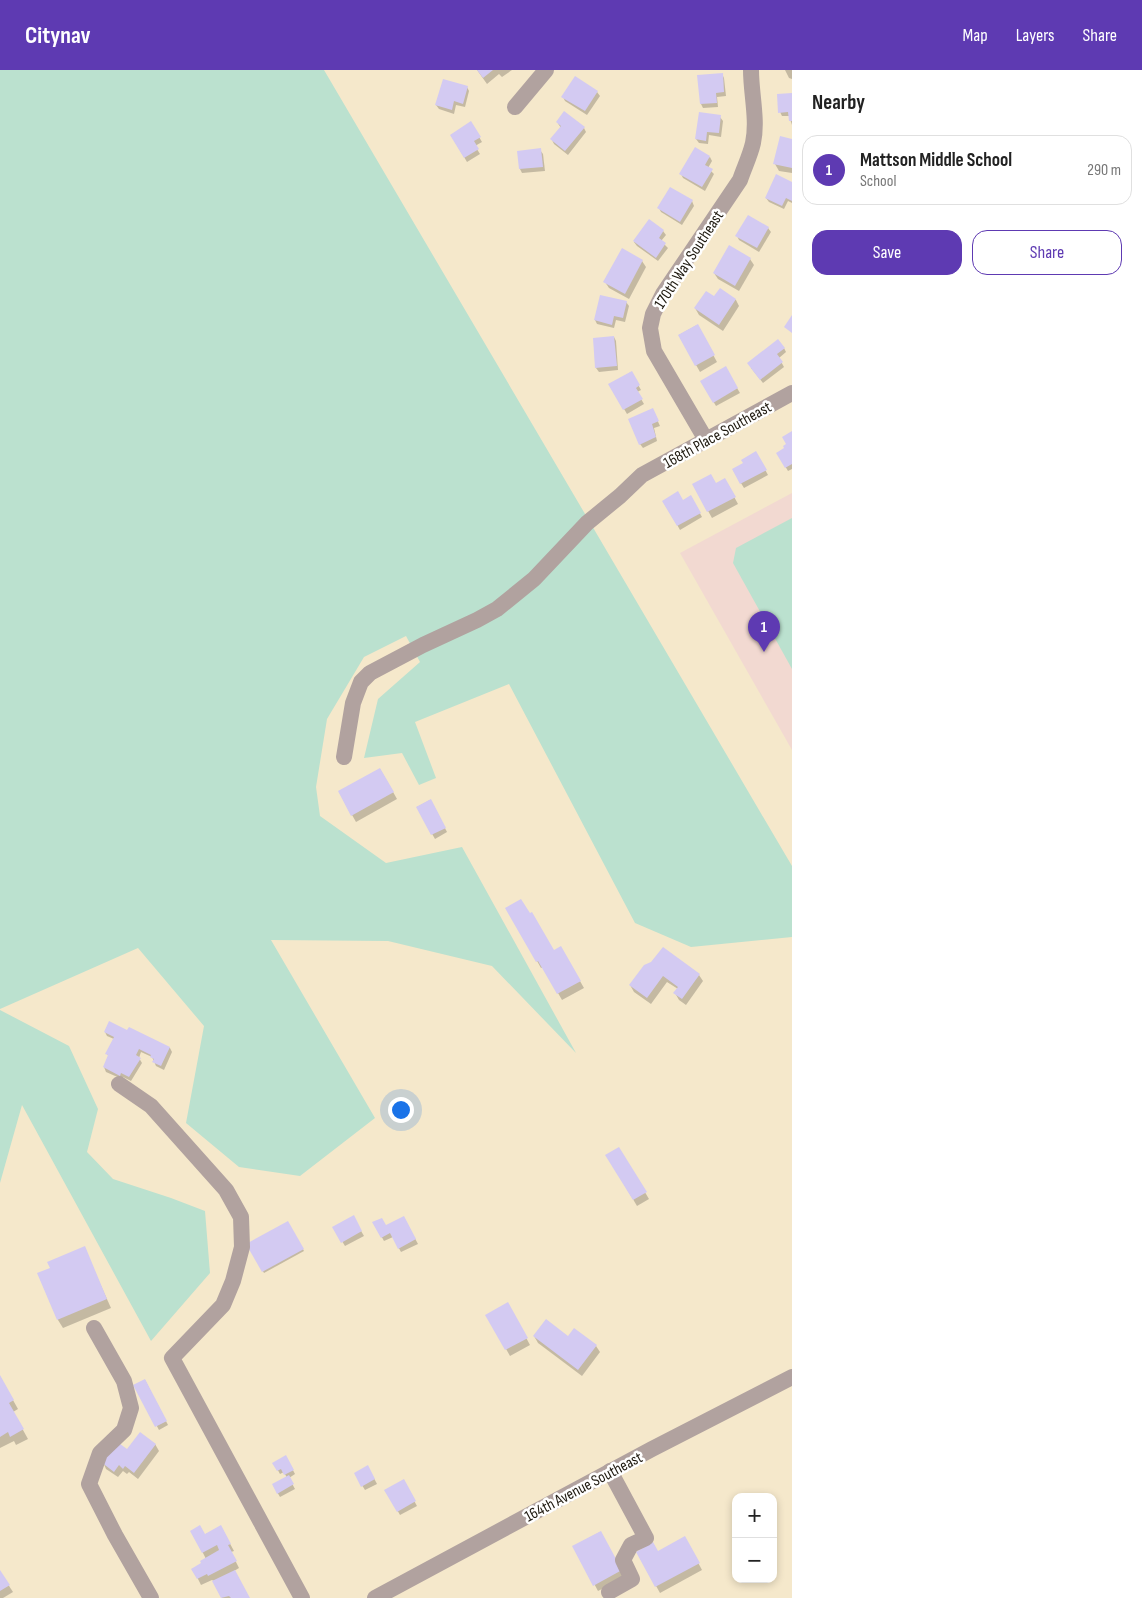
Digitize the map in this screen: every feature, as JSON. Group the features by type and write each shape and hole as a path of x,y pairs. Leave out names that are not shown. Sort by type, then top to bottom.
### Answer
{"street":[{"path":"515,107 546,70"},
{"name":"170th Way Southeast","path":"706,440 654,351 650,328 653,314 663,294 740,180 748,160 753,143 754,129 751,70"},
{"name":"168th Place Southeast","path":"344,757 353,703 361,682 370,673 423,644 497,609 534,580 587,524 642,475 792,392"},
{"path":"120,1084 151,1106 226,1190 241,1217 242,1247 233,1280 223,1305 172,1358 302,1598"},
{"path":"94,1328 124,1381 131,1408 124,1430 100,1453 89,1484 150,1598"},
{"name":"164th Avenue Southeast","path":"375,1598 610,1471 792,1377"},
{"path":"609,1592 632,1579 623,1560 631,1545 646,1538 610,1471"}],"shaded area":[{"path":"792,493 792,750 680,553"}],"green space":[{"path":"0,70 324,70 792,866 792,937 691,947 635,923 509,684 415,722 436,778 419,785 402,753 364,758 378,699 420,662 406,636 364,657 327,719 316,787 320,816 386,863 462,847 576,1053 492,966 388,941 271,940 375,1118 300,1176 239,1167 186,1123 204,1026 138,948 0,1009"},
{"path":"792,518 792,669 733,563 736,548"},
{"path":"0,1010 69,1046 98,1109 87,1152 113,1179 205,1211 210,1273 151,1341 22,1105 0,1183"}],"building":[{"path":"477,70 493,70 483,78"},
{"path":"723,73 724,92 716,93 717,103 700,104 697,75"},
{"path":"575,76 598,91 585,111 561,97"},
{"path":"443,79 468,86 463,104 454,101 452,110 435,105"},
{"path":"792,93 792,121 789,121 788,112 778,113 777,94"},
{"path":"564,111 585,127 565,151 550,139 561,126 556,122"},
{"path":"699,112 721,115 719,133 707,132 706,141 695,139"},
{"path":"471,121 481,137 474,141 479,149 464,158 450,135"},
{"path":"780,136 792,139 792,168 773,164"},
{"path":"695,147 710,156 705,165 713,169 702,187 679,174"},
{"path":"541,148 543,167 519,169 517,151"},
{"path":"776,174 792,182 792,201 786,198 782,206 765,198"},
{"path":"670,187 693,200 680,222 657,208"},
{"path":"748,215 769,227 757,248 735,236"},
{"path":"649,219 664,230 659,238 666,243 656,258 633,241"},
{"path":"729,245 751,258 735,286 713,273"},
{"path":"622,248 643,260 625,294 603,282"},
{"path":"720,288 736,299 719,325 694,308 706,291 714,296"},
{"path":"600,295 627,301 623,318 614,316 612,325 594,320"},
{"path":"792,315 792,333 784,327"},
{"path":"698,324 715,355 695,366 678,335"},
{"path":"614,336 617,366 595,368 593,338"},
{"path":"778,339 785,348 777,354 783,362 760,380 747,363"},
{"path":"726,366 738,388 713,403 700,381"},
{"path":"632,371 640,385 636,388 643,399 623,410 608,384"},
{"path":"653,408 659,421 652,424 656,437 639,445 628,419"},
{"path":"792,431 792,464 785,468 776,453 784,448 783,446 786,444 782,437"},
{"path":"756,451 767,470 740,484 732,469 743,463 741,460"},
{"path":"711,474 716,483 725,478 736,497 707,512 692,484"},
{"path":"678,491 683,500 691,495 701,513 677,526 662,501"},
{"path":"380,768 394,792 351,816 338,791"},
{"path":"431,799 446,828 431,835 416,807"},
{"path":"521,899 530,913 532,912 554,950 561,946 581,981 557,994 505,908"},
{"path":"663,947 700,974 682,999 673,993 678,987 663,976 647,998 629,985 644,965 651,962"},
{"path":"109,1021 127,1030 129,1027 170,1047 161,1066 152,1062 154,1059 150,1057 151,1055 139,1049 136,1055 141,1058 129,1077 121,1073 120,1076 103,1067 108,1055 105,1054 114,1037 104,1032"},
{"path":"619,1147 647,1192 633,1200 605,1155"},
{"path":"354,1215 362,1231 341,1243 332,1227"},
{"path":"404,1216 416,1239 398,1249 390,1233 381,1238 372,1222 382,1218 386,1225"},
{"path":"288,1221 304,1249 262,1272 246,1244"},
{"path":"85,1246 107,1299 57,1320 37,1273 50,1268 47,1262"},
{"path":"508,1302 528,1338 505,1350 485,1315"},
{"path":"546,1319 568,1336 574,1328 597,1345 578,1370 533,1336"},
{"path":"0,1375 14,1400 9,1403 24,1429 10,1437 8,1432 0,1437"},
{"path":"145,1379 167,1421 155,1427 133,1385"},
{"path":"140,1432 156,1444 134,1473 125,1466 123,1469 119,1465 114,1472 101,1462 116,1441 127,1449"},
{"path":"286,1455 294,1470 284,1475 281,1469 277,1471 272,1463"},
{"path":"368,1465 375,1479 361,1487 354,1473"},
{"path":"289,1475 294,1484 277,1494 272,1484"},
{"path":"404,1479 416,1501 397,1512 384,1490"},
{"path":"200,1525 205,1534 221,1525 231,1544 228,1545 237,1561 208,1576 207,1574 197,1579 191,1569 201,1563 200,1561 219,1550 217,1545 202,1553 190,1531"},
{"path":"601,1531 622,1570 593,1586 572,1546"},
{"path":"685,1536 700,1563 655,1587 636,1552 653,1542 658,1551"},
{"path":"0,1570 10,1585 0,1591"},
{"path":"235,1570 250,1598 231,1598 229,1596 221,1598 212,1581"}],"place":[{"name":"Mattson Middle School","path":"764,652"}]}
